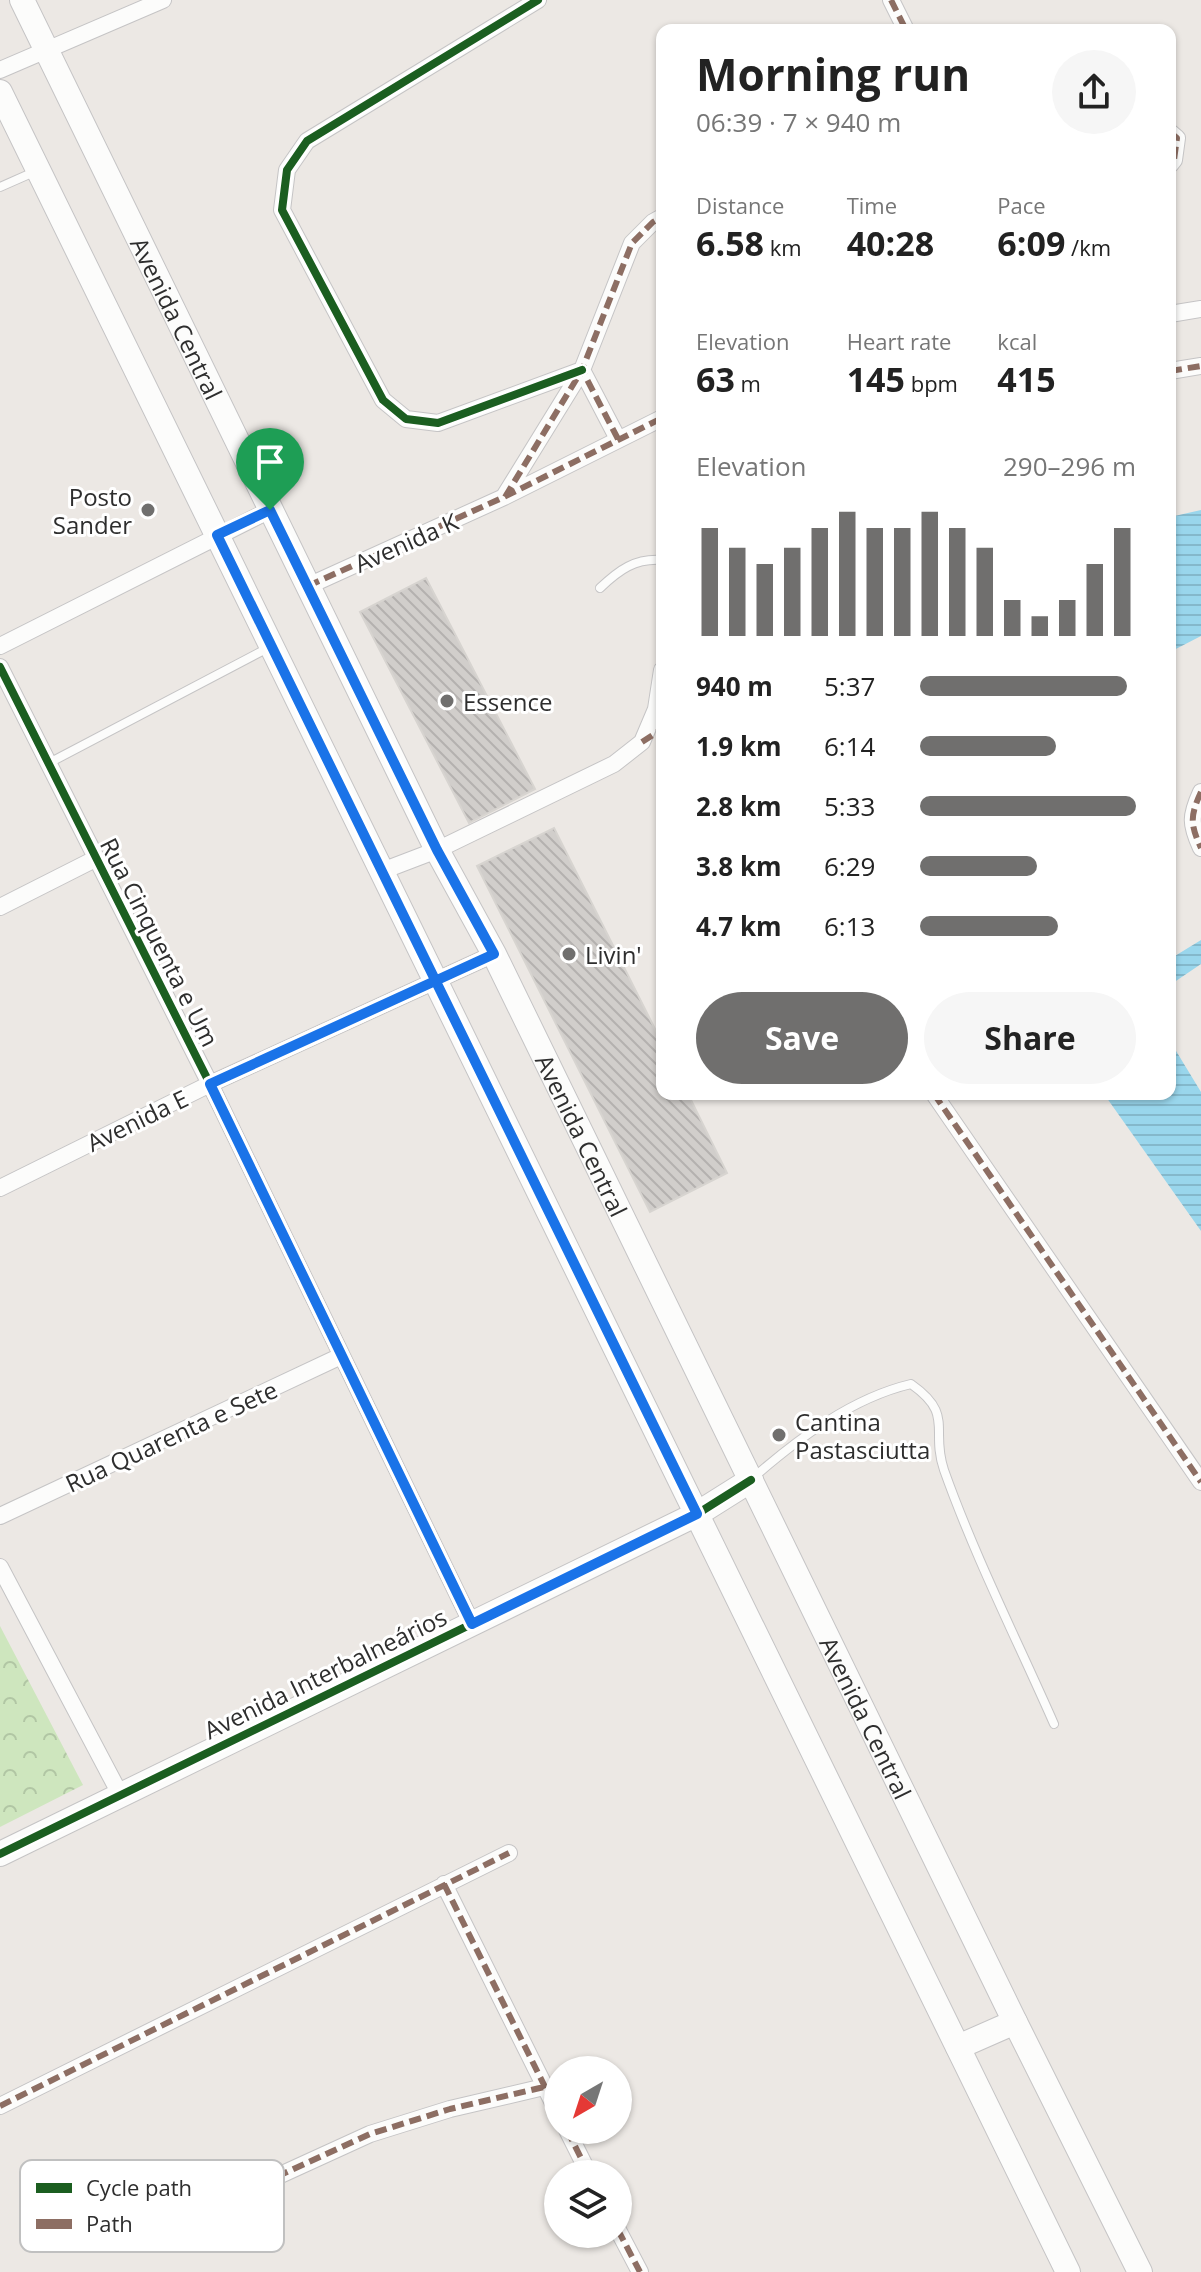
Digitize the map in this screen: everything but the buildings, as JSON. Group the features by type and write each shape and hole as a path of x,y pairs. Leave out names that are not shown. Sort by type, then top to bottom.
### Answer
{"main road":[{"name":"Avenida Central","path":"22,0 437,850 494,954 1140,2272"},
{"path":"3,106 39,170 1068,2272"},
{"name":"Avenida Interbalneários","path":"0,1854 697,1514 751,1480"},
{"path":"958,2047 1015,2022"}],"street":[{"path":"0,70 163,0"},
{"path":"538,0 307,141 287,170 282,210 383,400 406,419 438,423 582,370"},
{"path":"891,0 903,24"},
{"path":"504,497 582,370 632,243 656,220"},
{"path":"1176,313 1201,309"},
{"path":"1176,370 1201,366"},
{"path":"582,370 618,439"},
{"name":"Avenida K","path":"308,586 504,497 656,421"},
{"path":"0,646 270,510"},
{"name":"Rua Cinquenta e Um","path":"0,667 210,1084 472,1624"},
{"path":"642,742 656,709"},
{"path":"382,871 437,850 614,764 656,733"},
{"path":"1201,792 1192,811 1193,829 1201,848"},
{"path":"0,907 95,859"},
{"name":"Avenida E","path":"0,1188 210,1084 494,954"},
{"path":"938,1100 1201,1482"},
{"name":"Rua Quarenta e Sete","path":"0,1516 341,1356"},
{"path":"0,1567 121,1796"},
{"path":"0,2106 509,1853"},
{"path":"284,2173 370,2134 450,2109 544,2087 444,1884"},
{"path":"627,2248 640,2272"}],"lane":[{"path":"0,187 39,170"},
{"path":"600,588 620,569 647,559 656,560"},
{"path":"49,763 272,646"},
{"path":"751,1480 818,1427 888,1389 911,1384 930,1397 938,1414 943,1466 973,1543 1054,1724"}],"green space":[{"path":"0,1626 83,1785 0,1827"}],"water":[{"path":"1201,510 1201,636 1176,649 1176,516"},
{"path":"1201,940 1201,964 1176,981 1176,955"},
{"path":"1176,1051 1201,1092 1201,1231 1108,1100 1176,1100"}],"marked path":[{"path":"891,0 903,24"},
{"path":"1176,137 1176,145"},
{"path":"618,439 582,370 632,243 656,220"},
{"path":"1176,370 1201,366"},
{"path":"505,497 582,370"},
{"path":"308,586 504,497 656,421"},
{"path":"642,742 656,733"},
{"path":"1201,792 1193,820 1201,848"},
{"path":"938,1100 1201,1482"},
{"path":"0,2106 509,1853"},
{"path":"444,1884 544,2085"},
{"path":"284,2173 370,2134 450,2109 544,2087"},
{"path":"574,2144 582,2160"},
{"path":"627,2248 640,2272"}],"cycle path":[{"path":"538,0 307,141 287,170 282,210 383,400 406,419 438,423 582,370"},
{"path":"0,667 210,1084 472,1624"},
{"path":"0,1854 697,1514 751,1480"}],"place":[{"name":"Posto Sander","path":"148,510"},
{"name":"Essence","path":"447,701"},
{"name":"Livin'","path":"569,954"},
{"name":"Cantina Pastasciutta","path":"779,1435"}],"route":[{"path":"270,510 217,535 435,979 697,1514 472,1624 210,1084 435,979 494,954 437,850 270,510"}]}
